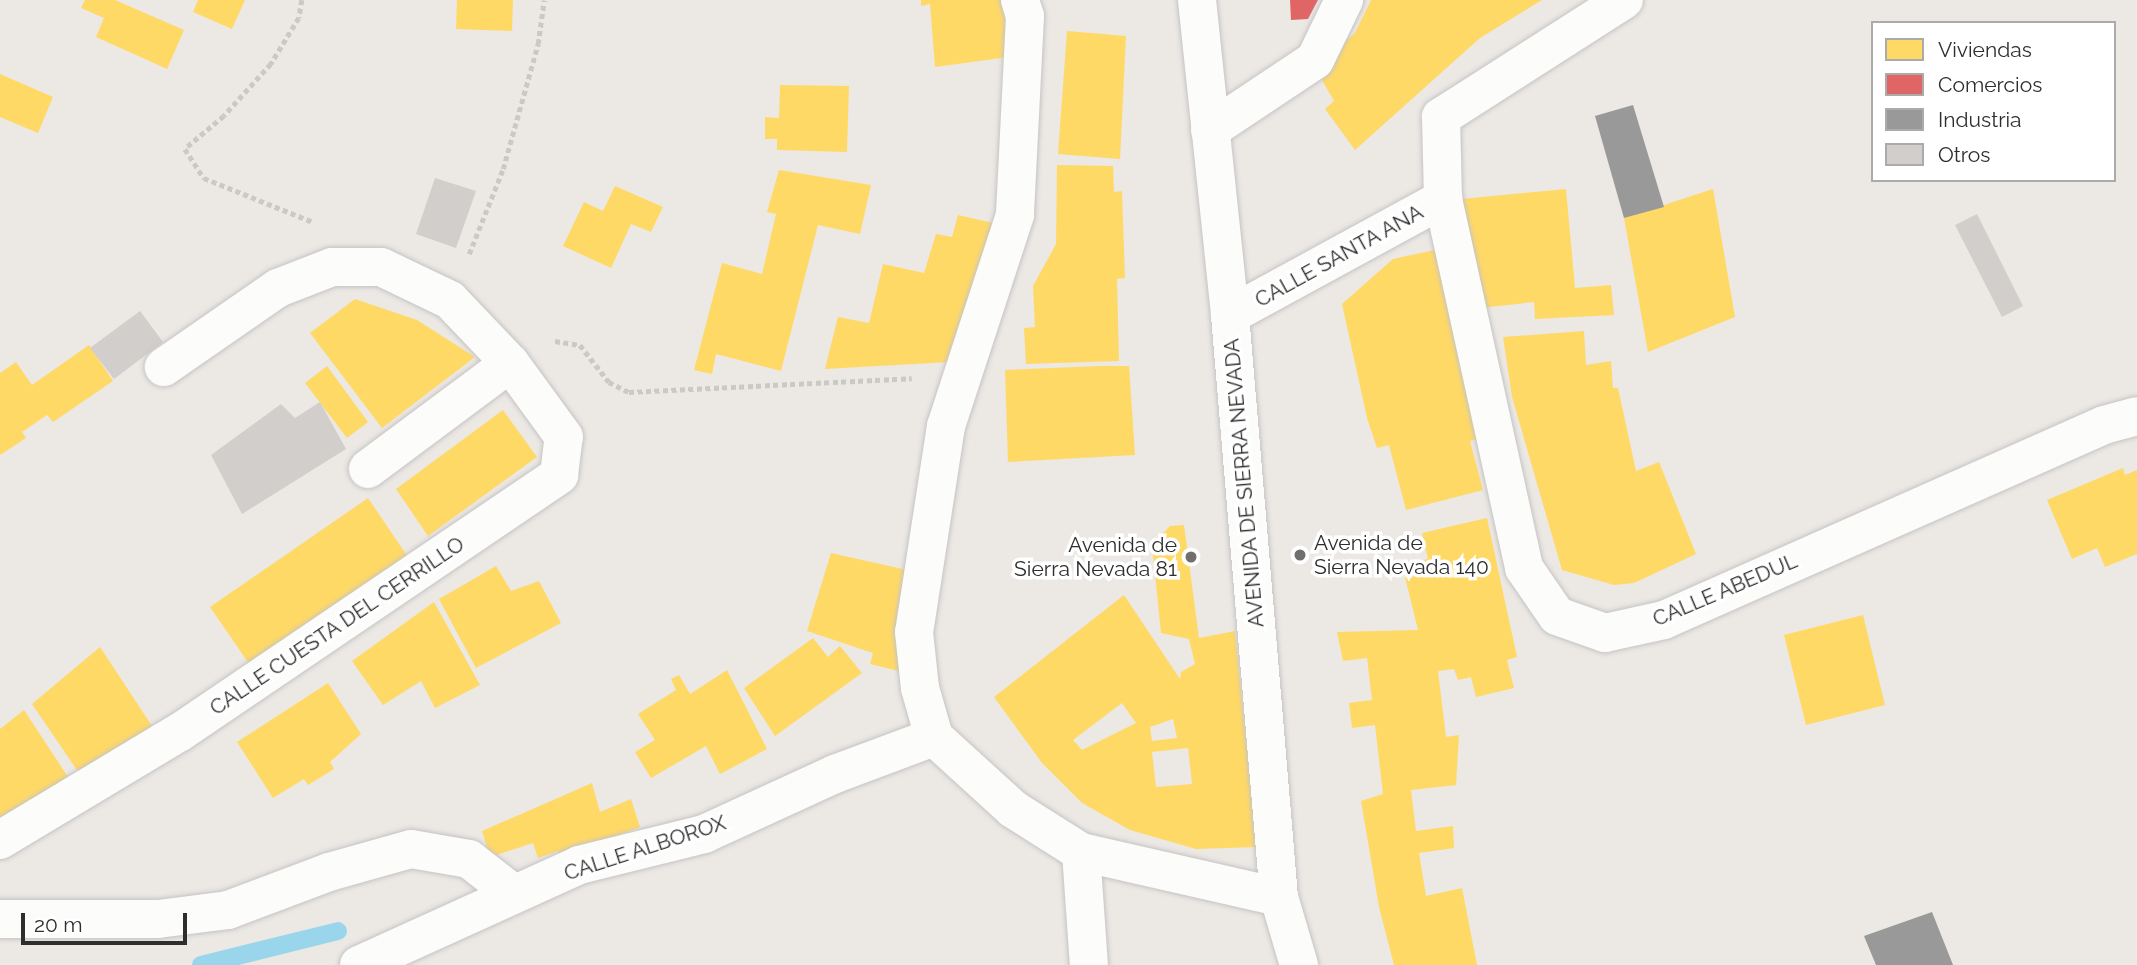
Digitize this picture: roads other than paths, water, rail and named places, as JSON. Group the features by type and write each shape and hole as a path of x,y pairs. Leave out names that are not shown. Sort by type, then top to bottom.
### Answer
{"street":[{"path":"1020,0 1025,16 1015,215 946,426 914,632 920,688 934,737 1013,809 1081,852 1279,897"},
{"name":"AVENIDA DE SIERRA NEVADA","path":"1197,0 1230,315 1279,897 1299,965"},
{"path":"1210,130 1315,60 1344,0"},
{"name":"CALLE SANTA ANA","path":"1230,315 1443,199 1441,117 1624,0"},
{"name":"CALLE ABEDUL","path":"1443,199 1524,568 1557,616 1605,633 1664,620 2104,425 2137,416"},
{"name":"CALLE CUESTA DEL CERRILLO","path":"0,840 180,732 559,475 564,437 510,363 450,300 381,267 332,267 278,288 164,367"},
{"path":"368,469 510,363"},
{"name":"CALLE ALBOROX","path":"359,965 514,894 614,853 704,834 835,774 934,737"},
{"path":"0,919 158,919 228,910 329,872 411,849 469,859 514,894"},
{"path":"1081,852 1089,965"}],"waterway":[{"path":"201,965 338,931"}],"place":[{"name":"Avenida de Sierra Nevada 140","path":"1300,555"},
{"name":"Avenida de Sierra Nevada 81","path":"1191,557"}]}
